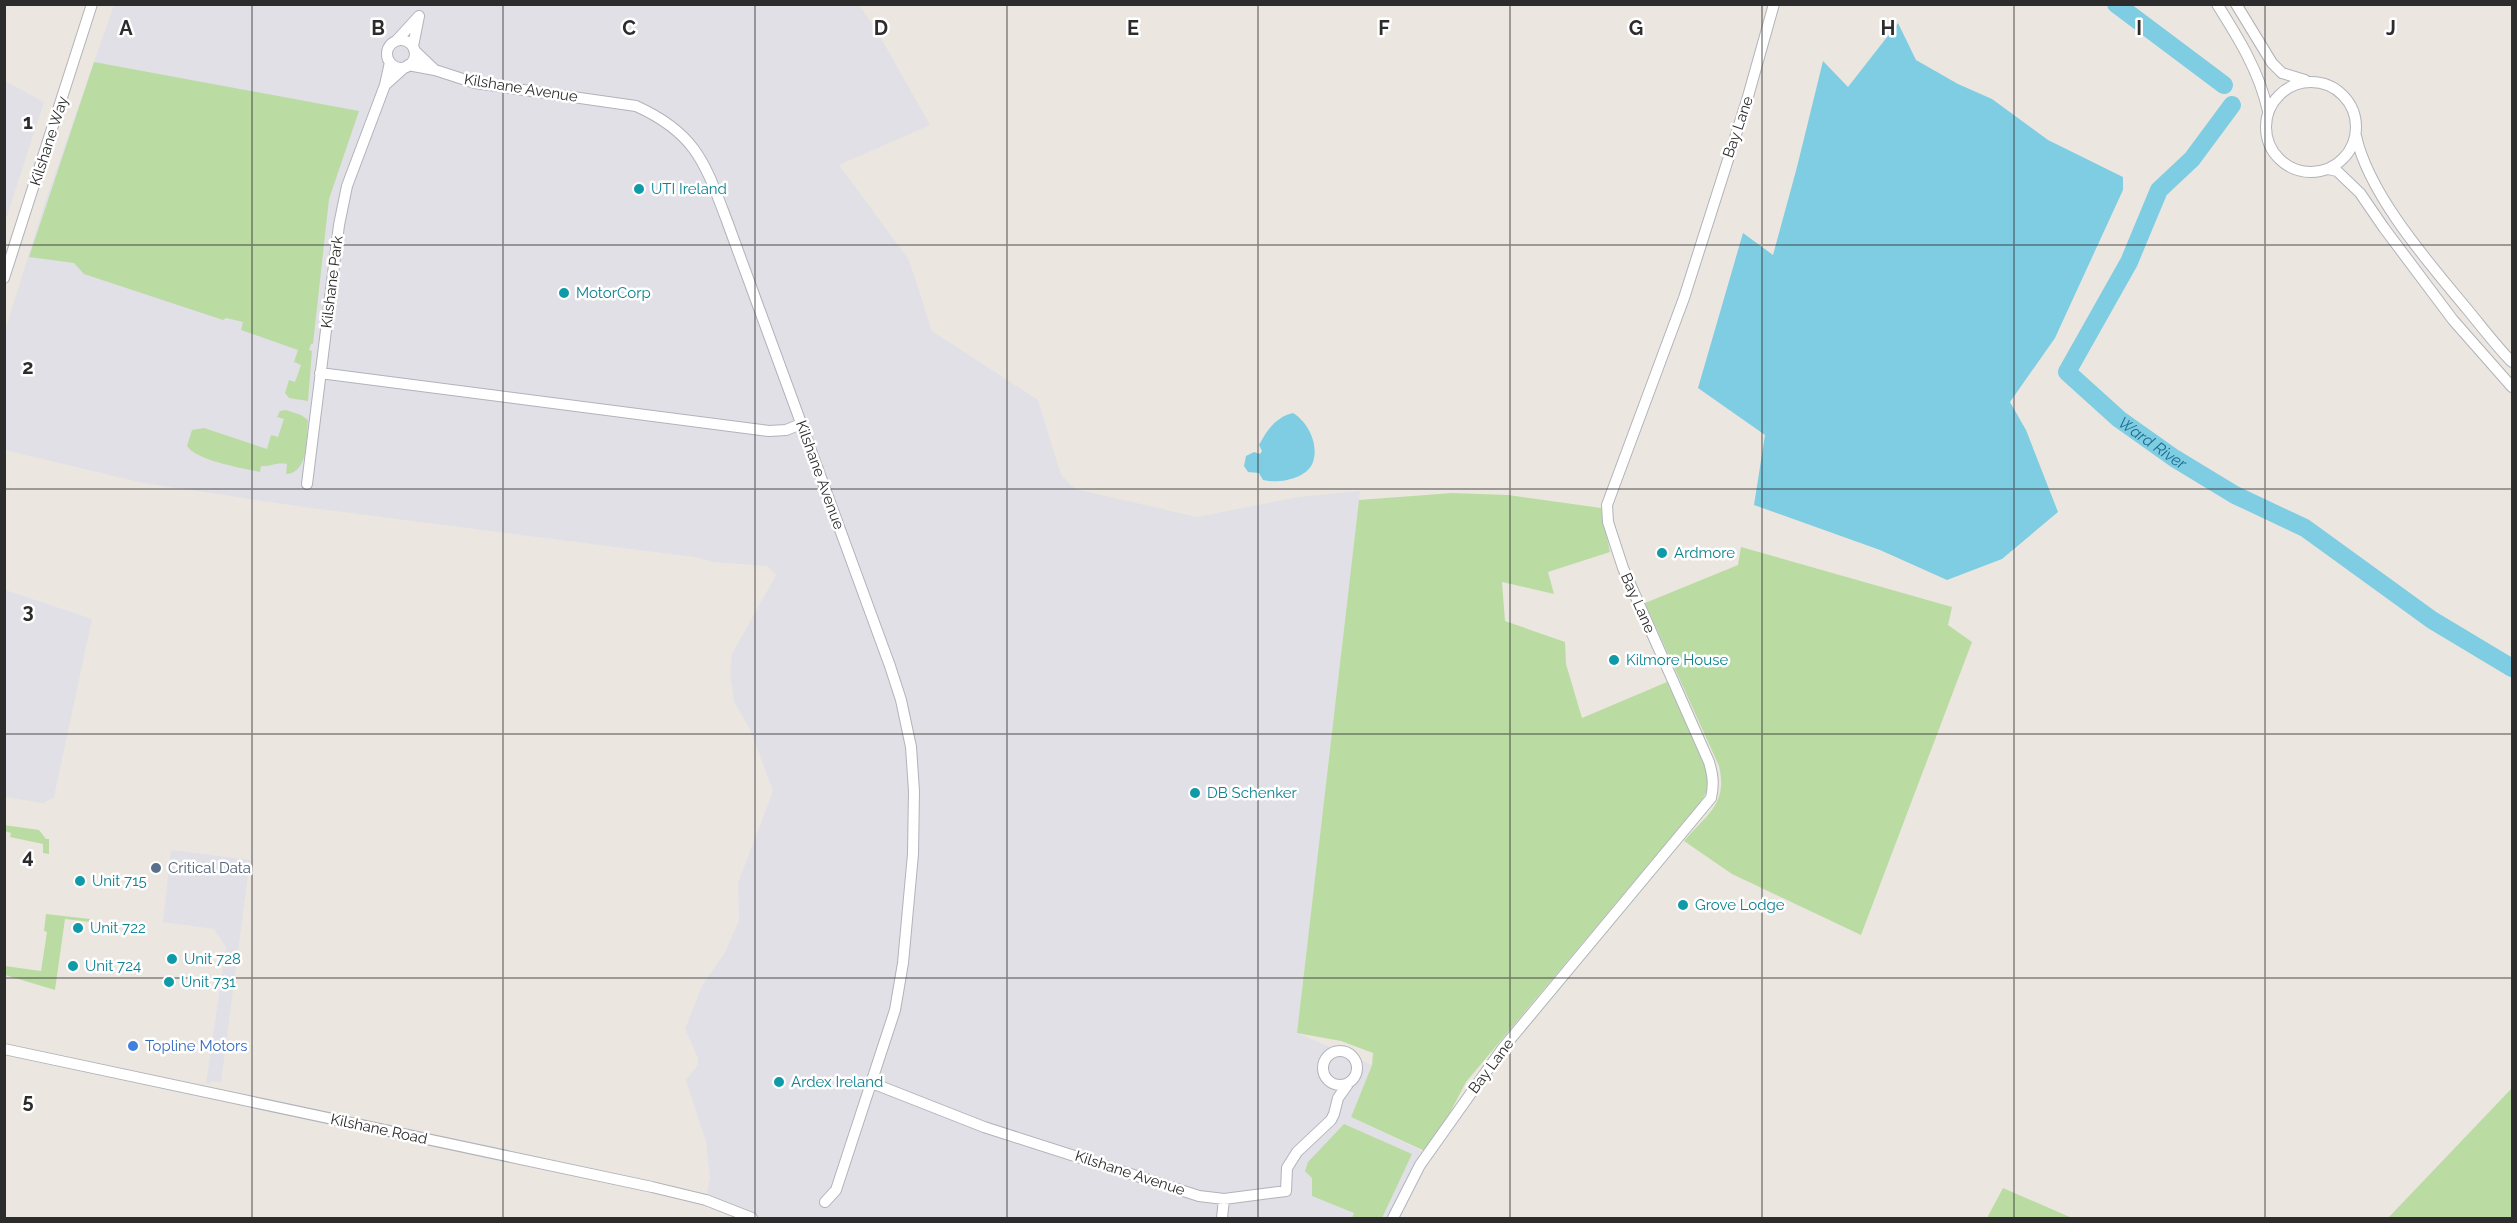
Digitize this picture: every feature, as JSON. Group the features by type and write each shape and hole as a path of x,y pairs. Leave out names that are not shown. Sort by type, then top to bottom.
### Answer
{"street":[{"name":"Kilshane Way","path":"4,278 92,4"},
{"path":"419,16 388,49 390,62 397,67 407,66 414,59 413,48 423,4"},
{"name":"Bay Lane","path":"1393,1218 1420,1165 1503,1048 1711,798 1713,776 1709,762 1623,568 1608,522 1607,505 1684,298 1747,100 1774,4"},
{"path":"2217,4 2247,52 2260,78 2268,111"},
{"path":"2236,4 2272,63 2282,73 2323,83 2343,94 2354,114 2362,159 2374,185 2439,275 2512,362"},
{"path":"397,40 406,41 413,48"},
{"name":"Kilshane Avenue","path":"413,48 435,70"},
{"name":"Kilshane Park","path":"307,484 339,225 346,193 375,107 385,85 390,62"},
{"name":"Kilshane Avenue","path":"407,66 435,70 475,83 636,106 655,115 678,131 697,151 708,171 890,666 901,700 910,747 914,791 913,854 903,963 895,1010 836,1190 825,1202"},
{"name":"Kilshane Park","path":"385,85 407,66"},
{"path":"2310,81 2284,90 2268,111 2267,137 2272,149 2280,159 2290,167 2302,171 2316,172 2328,169 2347,154 2356,133"},
{"path":"2328,169 2337,171 2360,192 2453,320 2512,387"},
{"path":"320,373 769,431 786,430 801,424"},
{"name":"Kilshane Road","path":"4,1049 652,1187 706,1200 752,1218"},
{"path":"1332,1083 1343,1086 1356,1076 1357,1065 1352,1055 1341,1051 1331,1054 1324,1063 1324,1075 1332,1083 1338,1098"},
{"name":"Kilshane Avenue","path":"872,1083 984,1127 1199,1196 1224,1199 1286,1191 1287,1168 1297,1152 1330,1120 1338,1098 1348,1084"},
{"path":"1222,1218 1224,1199"}],"shaded area":[{"path":"114,5 859,5 877,31 930,125 839,165 909,260 932,331 1038,400 1061,475 1075,489 1197,517 1298,497 1360,491 1297,1033 1372,1065 1351,1117 1426,1153 1393,1218 752,1218 706,1200 710,1177 706,1142 686,1080 698,1065 698,1058 685,1029 702,986 725,952 739,921 738,883 773,791 750,729 734,702 730,673 732,654 776,575 767,566 713,562 694,557 304,507 143,483 5,450 5,331 46,199"},
{"path":"4,81 44,102 5,222"},
{"path":"5,590 92,619 54,797 43,803 5,797"},
{"path":"171,850 250,860 221,1082 213,1081 206,1084 226,947 214,929 163,922"}],"green space":[{"path":"94,62 359,111 329,199 313,344 309,350 312,351 308,401 289,398 285,393 289,380 295,382 301,365 294,362 298,350 241,330 243,322 226,318 223,320 84,274 74,263 29,257"},
{"path":"286,410 308,420 303,461 293,472 286,474 287,464 261,466 260,472 232,466 200,456 187,446 192,430 204,428 267,449 271,435 278,437 284,419 277,417 280,411"},
{"path":"1452,493 1508,495 1601,508 1610,552 1548,572 1554,594 1502,582 1505,621 1565,642 1566,664 1582,718 1667,682 1706,766 1709,788 1700,803 1466,1082 1429,1153 1351,1117 1372,1065 1373,1053 1341,1041 1297,1033 1359,500"},
{"path":"1741,547 1952,607 1948,625 1972,642 1861,935 1732,874 1684,841 1714,808 1721,790 1719,766 1645,603 1738,565"},
{"path":"4,825 39,830 46,839 49,839 49,854 43,853 43,844 10,837 11,833 5,831"},
{"path":"46,914 90,919 90,922 65,919 55,990 5,975 5,966 41,971 47,932 44,931"},
{"path":"2512,1088 2512,1218 2388,1218"},
{"path":"1344,1124 1412,1154 1382,1218 1352,1218 1354,1213 1312,1196 1312,1178 1305,1171 1308,1162"},
{"path":"2003,1188 2072,1218 1987,1218"}],"water":[{"path":"1898,23 1916,60 1958,84 1992,99 2048,140 2123,177 2123,190 2055,338 2010,402 2026,430 2058,512 2002,559 1947,580 1880,550 1754,505 1765,435 1698,388 1743,233 1773,255 1823,61 1848,87"},
{"path":"1293,413 1311,434 1315,448 1310,468 1305,473 1284,481 1263,480 1259,473 1248,472 1244,466 1246,456 1254,452 1260,454 1262,451 1259,445 1269,429 1277,421"}],"waterway":[{"name":"Ward River","path":"2116,4 2224,85"},
{"name":"Ward River","path":"2232,105 2192,159 2159,190 2129,262 2067,372 2119,419 2174,458 2235,495 2305,528 2432,620 2512,668"}],"place":[{"name":"UTI Ireland","path":"639,189"},
{"name":"MotorCorp","path":"564,293"},
{"name":"Ardmore","path":"1662,553"},
{"name":"Kilmore House","path":"1614,660"},
{"name":"DB Schenker","path":"1195,793"},
{"name":"Critical Data","path":"156,868"},
{"name":"Unit 715","path":"80,881"},
{"name":"Grove Lodge","path":"1683,905"},
{"name":"Unit 722","path":"78,928"},
{"name":"Unit 728","path":"172,959"},
{"name":"Unit 724","path":"73,966"},
{"name":"Unit 731","path":"169,982"},
{"name":"Topline Motors","path":"133,1046"},
{"name":"Ardex Ireland","path":"779,1082"}]}
